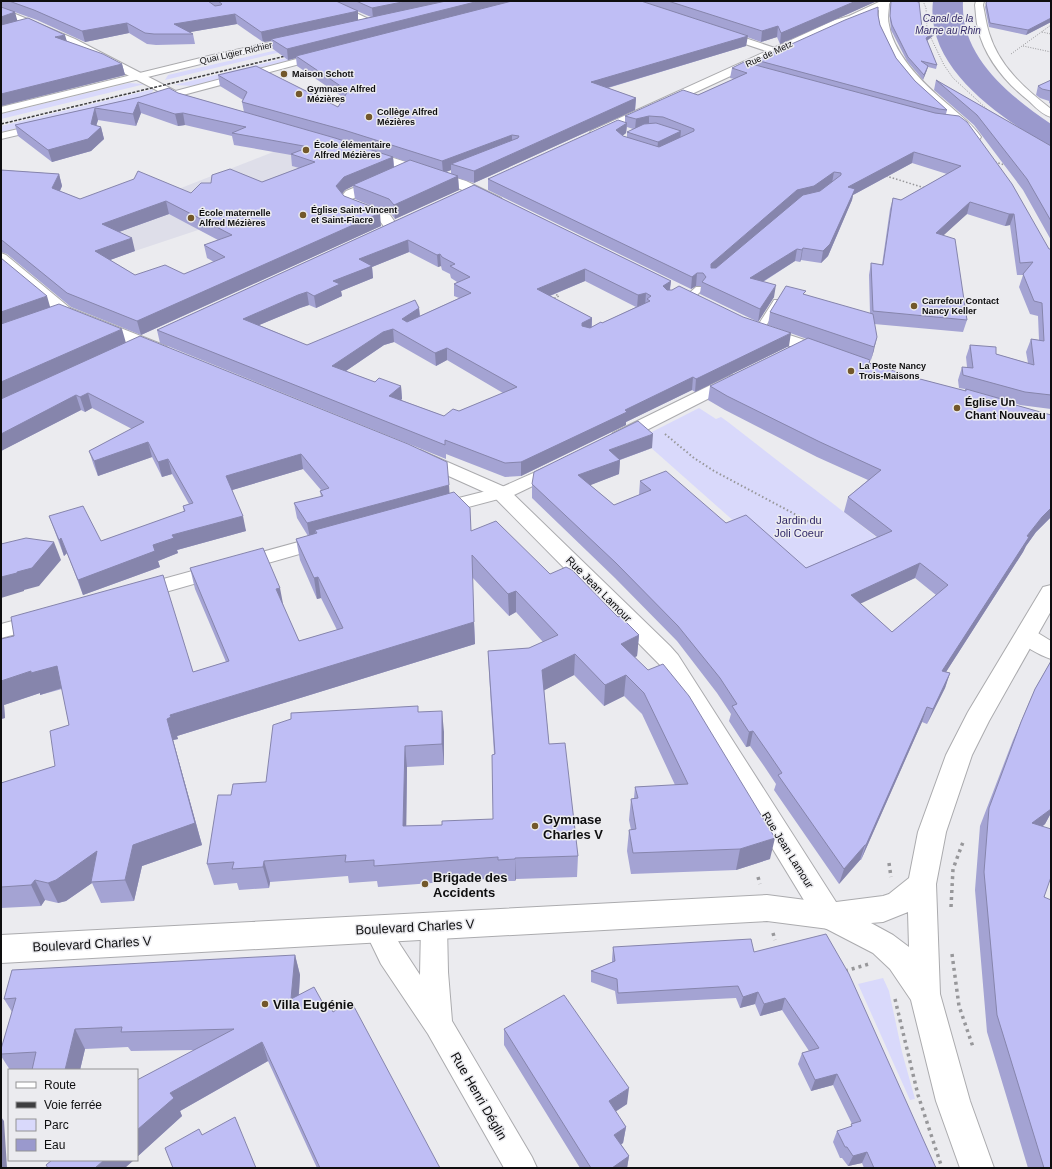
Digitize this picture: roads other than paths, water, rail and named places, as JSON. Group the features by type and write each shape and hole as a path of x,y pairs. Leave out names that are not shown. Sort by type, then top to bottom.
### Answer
{"main road":[{"path":"872,1 885,2 883,20 885,30 901,63 919,84 969,129 995,162"},
{"name":"Rue de Metz","path":"839,22 872,1"},
{"name":"Rue de Metz","path":"585,139 618,128 741,67 885,2"},
{"path":"1,11 32,23 99,54 172,94 188,102 203,106"},
{"path":"854,12 873,14 883,20"},
{"path":"356,150 473,189 508,207"},
{"path":"457,197 488,183"},
{"path":"386,231 406,221"},
{"path":"1,258 64,311 133,347 174,356"},
{"path":"674,289 697,297"},
{"path":"742,323 803,346 845,359"},
{"path":"133,347 162,333"},
{"name":"Rue Jean Lamour","path":"404,449 500,492 670,661 829,916"},
{"path":"977,1168 953,1101 925,994 922,884 932,832 959,756 977,719 1051,592"},
{"path":"829,916 883,909 899,904 922,884"},
{"name":"Boulevard Charles V","path":"1,949 767,908 829,916"},
{"path":"829,916 884,944 901,959 925,994"}],"street":[{"path":"324,1 376,22 358,26"},
{"path":"980,1 979,6 984,34 995,56 1010,77 1030,99 1051,114"},
{"path":"14,28 32,23"},
{"path":"713,30 775,51"},
{"name":"Quai Ligier Richier","path":"1,110 217,57 307,37"},
{"path":"188,102 147,102 172,94 330,53"},
{"path":"741,67 758,71"},
{"path":"945,122 960,122"},
{"path":"1,136 52,124"},
{"path":"386,231 385,218 350,204 345,199 350,194 411,168"},
{"path":"48,317 64,311"},
{"path":"786,354 803,346"},
{"path":"607,443 744,375"},
{"path":"419,514 508,491 573,460"},
{"path":"123,597 343,536"},
{"path":"1,631 54,616"},
{"path":"1026,635 1051,651"},
{"name":"Rue Henri Déglin","path":"434,926 434,972 438,1024"},
{"name":"Rue Henri Déglin","path":"377,929 391,955 438,1024 522,1168"}],"lane":[{"path":"440,177 453,172"},
{"path":"759,330 779,298"}],"water":[{"name":"Canal de la Marne au Rhin","path":"933,1 963,1 964,21 970,40 979,57 990,73 1004,88 1051,124 1051,148 1010,122 990,106 970,88 954,69 941,48 934,26"}],"railway":[{"path":"1,124 294,54"}],"place":[{"name":"Maison Schott","path":"284,74"},
{"name":"Gymnase Alfred Mézières","path":"299,94"},
{"name":"Collège Alfred Mézières","path":"369,117"},
{"name":"École élémentaire Alfred Mézières","path":"306,150"},
{"name":"Église Saint-Vincent et Saint-Fiacre","path":"303,215"},
{"name":"École maternelle Alfred Mézières","path":"191,218"},
{"name":"Carrefour Contact Nancy Keller","path":"914,306"},
{"name":"La Poste Nancy Trois-Maisons","path":"851,371"},
{"name":"Église Un Chant Nouveau","path":"957,408"},
{"name":"Gymnase Charles V","path":"535,826"},
{"name":"Brigade des Accidents","path":"425,884"},
{"name":"Villa Eugénie","path":"265,1004"}],"park label":[{"name":"Jardin du Joli Coeur","path":"799,526"}]}
